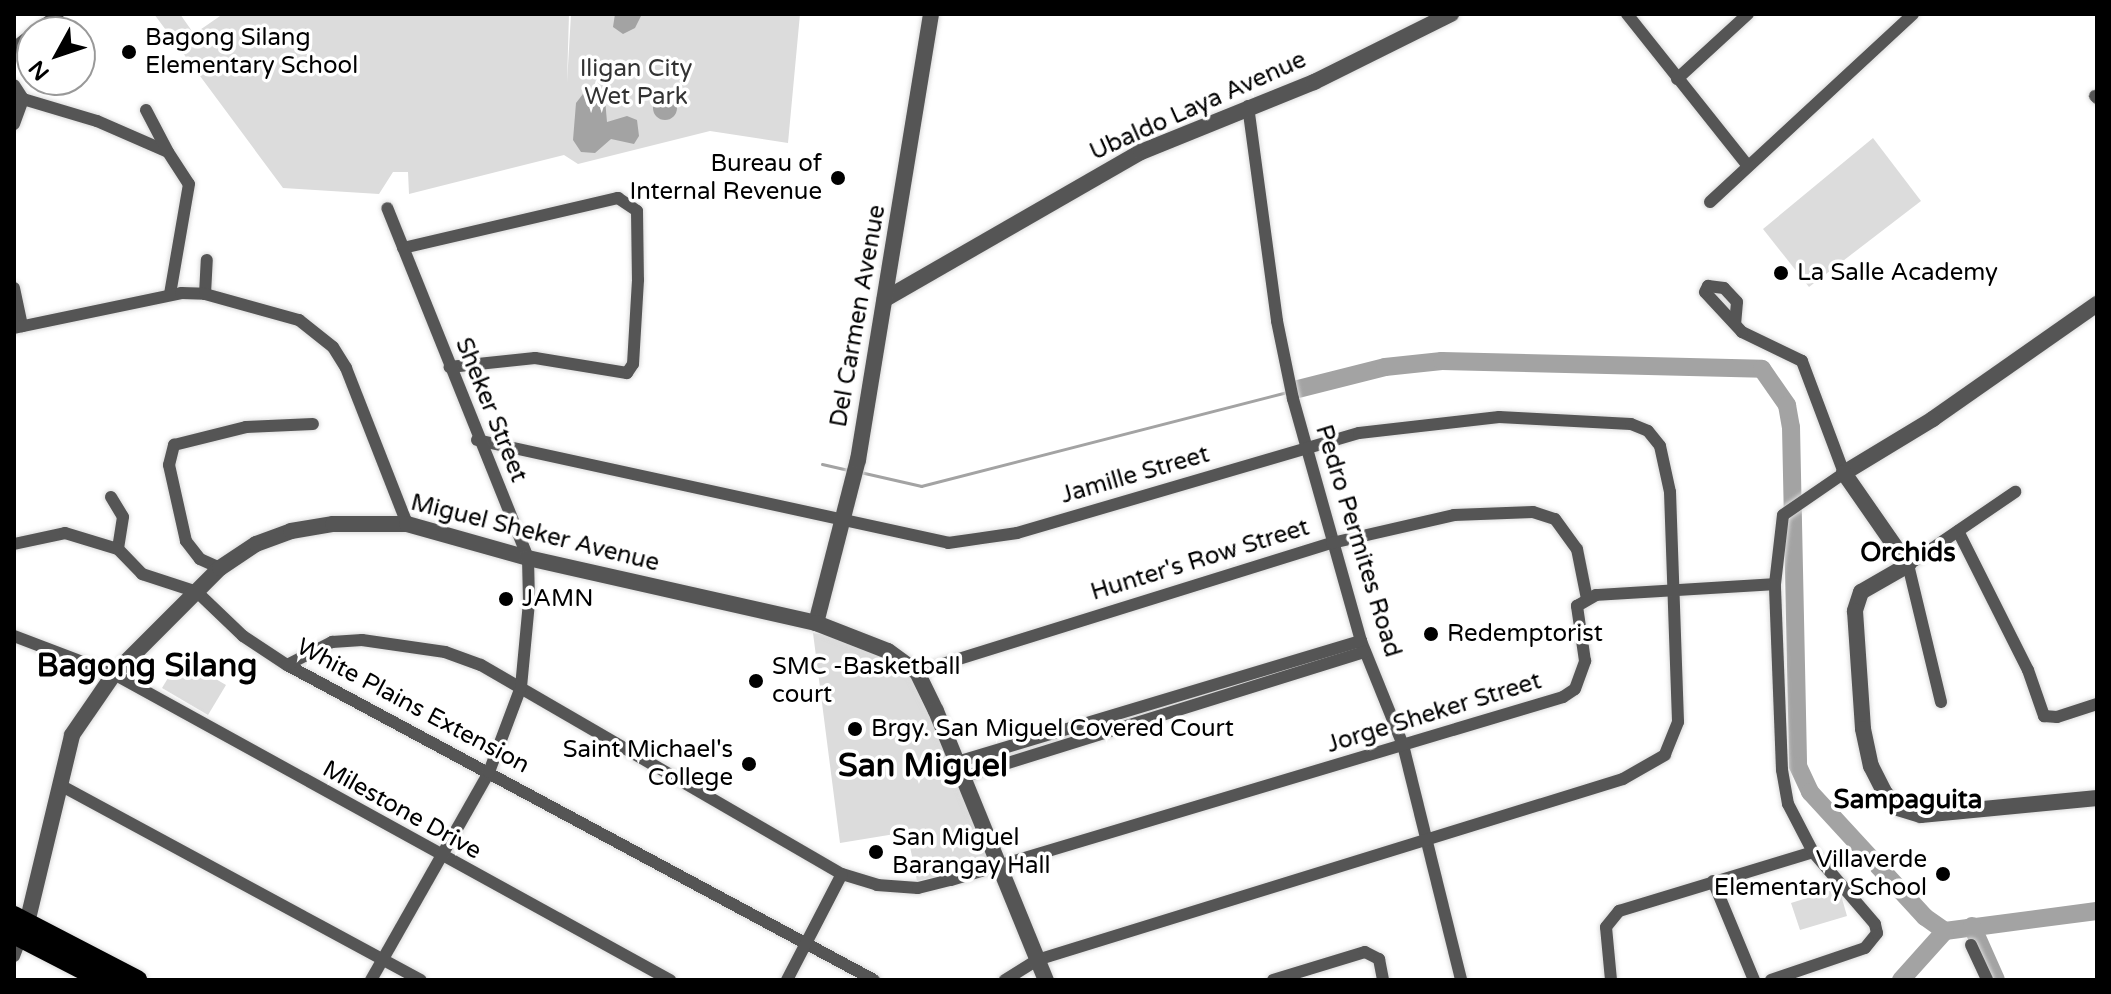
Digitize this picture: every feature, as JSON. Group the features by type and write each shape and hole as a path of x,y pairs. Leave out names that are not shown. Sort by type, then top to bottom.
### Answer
{"highway":[{"path":"18,933 103,980"},
{"path":"18,933 137,980"}],"street":[{"name":"Del Carmen Avenue","path":"816,623 856,468 931,14"},
{"name":"Ubaldo Laya Avenue","path":"885,299 1141,152 1248,106 1314,82 1451,14"},
{"path":"1627,14 1748,166"},
{"path":"1677,79 1748,14"},
{"path":"1710,202 1913,14"},
{"path":"14,85 18,99 14,124"},
{"path":"18,99 97,121 168,152"},
{"name":"Pedro Permites Road","path":"1248,106 1277,321 1307,448 1363,647 1403,745 1430,838 1461,980"},
{"path":"146,110 189,184 170,294"},
{"path":"403,248 618,198 637,211 638,280 633,364 627,373 535,358 449,367"},
{"name":"Sheker Street","path":"371,980 489,772 521,687 528,558 477,440 387,208"},
{"path":"205,294 207,260"},
{"path":"14,288 18,327 86,317 170,294 205,294 299,320 333,347 346,368 407,524"},
{"path":"1771,980 1865,948 1877,933 1875,924 1813,852 1788,804 1782,770 1775,584 1779,522 1789,509 1933,419 2097,304"},
{"path":"1735,324 1748,336 1802,361 1844,473 1908,565 1941,702"},
{"name":"Jamille Street","path":"477,440 845,520 916,539 981,540 1307,448 1438,421 1551,417 1631,424 1648,431 1666,465 1678,722 1665,755 1623,779 1037,960 1005,980"},
{"path":"220,568 192,553 186,541 169,465 174,445 246,427 313,424"},
{"path":"2015,492 1908,565 1861,592 1855,611 1863,729 1871,766 1884,792 1898,808 1921,815 2097,798"},
{"path":"111,497 123,517 118,549"},
{"name":"Hunter's Row Street","path":"917,672 1332,543 1454,515 1546,514 1570,535 1587,599"},
{"name":"Miguel Sheker Avenue","path":"18,933 72,735 114,674 220,568 256,544 291,531 364,522 407,524 528,558 816,623 888,651 917,672"},
{"path":"1958,531 2028,670 2044,716 2057,717 2097,704"},
{"path":"14,544 65,533 118,549 142,574 197,592"},
{"path":"1587,599 1670,588 1775,584"},
{"name":"White Plains Extension","path":"197,592 243,636 287,665 874,980"},
{"name":"Jorge Sheker Street","path":"287,665 332,642 403,642 481,665 842,874 877,885 918,888 999,867 1536,707 1575,689 1585,661 1577,606 1587,599"},
{"name":"Milestone Drive","path":"14,636 114,674 440,857 670,980"},
{"path":"960,769 1363,647"},
{"path":"917,672 1046,980"},
{"path":"60,785 421,980"},
{"path":"1611,980 1609,919 1633,905 1813,852"},
{"path":"787,980 842,874"},
{"path":"1713,881 1754,980"},
{"path":"1971,945 1987,980"},
{"path":"1273,980 1365,952 1379,959 1383,980"}],"green space":[{"name":"Iligan City Wet Park","path":"154,14 180,14 194,34 223,14 569,14 567,83 571,14 800,14 788,143 710,131 578,164 564,155 409,194 408,172 393,172 379,194 283,188"},
{"path":"1873,138 1921,201 1809,287 1763,229"},
{"path":"813,633 849,639 883,654 908,674 922,694 993,864 917,881 907,832 840,843"},
{"path":"180,658 226,685 208,715 162,688"},
{"path":"1839,888 1847,916 1800,930 1791,903"}],"shaded area":[{"path":"615,14 642,14 635,28 623,34 613,27"},
{"path":"586,90 605,99 607,122 627,116 637,120 639,136 634,144 611,139 595,153 581,152 573,140 576,103"},
{"path":"665,96 673,100 677,108 673,116 665,120 657,116 653,108 657,100"}],"waterway":[{"path":"1298,389 1385,367 1442,361 1762,369 1787,405 1791,427 1798,766 1810,792 1925,917 1945,931 2097,911"},
{"path":"860,472 921,486 1287,392"},
{"path":"822,464 849,470"},
{"path":"1972,926 1996,980"},
{"path":"1901,980 1945,931"}],"place":[{"name":"Bagong Silang Elementary School","path":"129,52"},
{"name":"Bureau of Internal Revenue","path":"838,178"},
{"name":"La Salle Academy","path":"1781,273"},
{"name":"JAMN","path":"506,599"},
{"name":"Redemptorist","path":"1431,634"},
{"name":"SMC -Basketball court","path":"756,681"},
{"name":"Brgy. San Miguel Covered Court","path":"855,729"},
{"name":"Saint Michael's College","path":"749,764"},
{"name":"San Miguel Barangay Hall","path":"876,852"},
{"name":"Villaverde Elementary School","path":"1943,874"}],"district":[{"name":"Orchids","path":"1908,553"},
{"name":"Bagong Silang","path":"147,666"},
{"name":"San Miguel","path":"923,766"},
{"name":"Sampaguita","path":"1908,800"}]}
